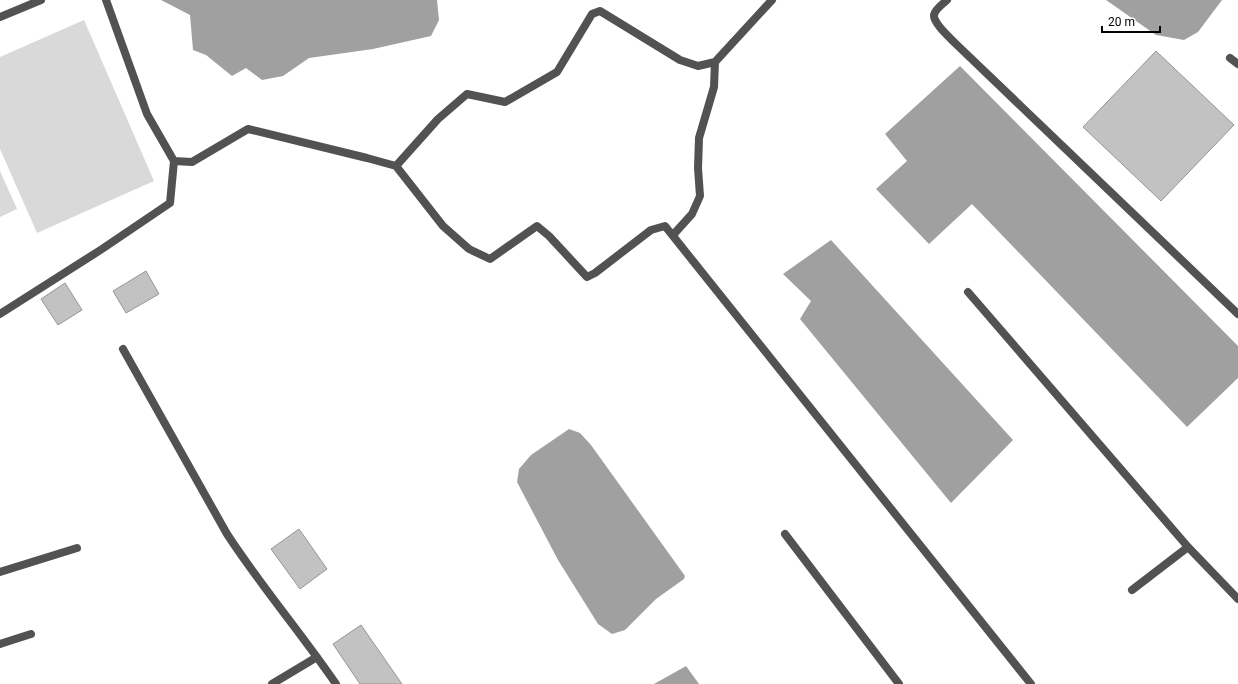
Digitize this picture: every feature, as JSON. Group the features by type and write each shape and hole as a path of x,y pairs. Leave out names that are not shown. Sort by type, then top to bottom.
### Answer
{"street":[{"path":"0,17 41,0"},
{"path":"0,314 102,249 170,203 174,161 147,114 106,0"},
{"path":"396,166 438,119 467,94 505,102 557,72 592,14 600,10 680,60 698,66 715,62 772,0"},
{"path":"947,0 936,11 934,16 935,22 1238,314"},
{"path":"1230,58 1238,64"},
{"path":"673,236 692,214 700,196 698,168 699,138 714,87 715,62"},
{"path":"174,161 192,162 248,129 396,166 443,226 469,249 490,259 537,226 549,236 587,277 595,273 651,230 665,226 1031,684"},
{"path":"968,292 1188,547 1238,599"},
{"path":"123,349 227,534 245,562 317,656 336,684"},
{"path":"785,534 899,684"},
{"path":"1132,590 1188,547"},
{"path":"0,572 76,548"},
{"path":"0,644 32,634"},
{"path":"272,684 317,656"}],"shaded area":[{"path":"161,0 437,0 439,20 431,36 373,49 309,58 283,76 262,80 246,68 232,76 206,55 193,50 190,15"},
{"path":"1106,0 1222,0 1198,32 1184,40 1156,35"},
{"path":"84,20 154,181 37,233 0,149 0,57"},
{"path":"960,66 1238,346 1238,378 1187,427 972,204 929,244 876,189 907,161 885,134"},
{"path":"0,171 17,209 0,217"},
{"path":"831,240 1013,440 951,503 800,319 811,301 783,274"},
{"path":"569,429 580,433 591,445 685,576 684,579 656,599 625,630 612,634 598,624 558,560 517,482 519,469 531,455"},
{"path":"686,666 699,684 654,684"}],"building":[{"path":"1156,51 1234,125 1161,201 1083,127"},
{"path":"146,271 159,294 126,313 113,291"},
{"path":"65,283 82,310 58,325 41,299"},
{"path":"299,529 327,569 300,589 271,549"},
{"path":"361,625 402,684 360,684 333,644"}]}
